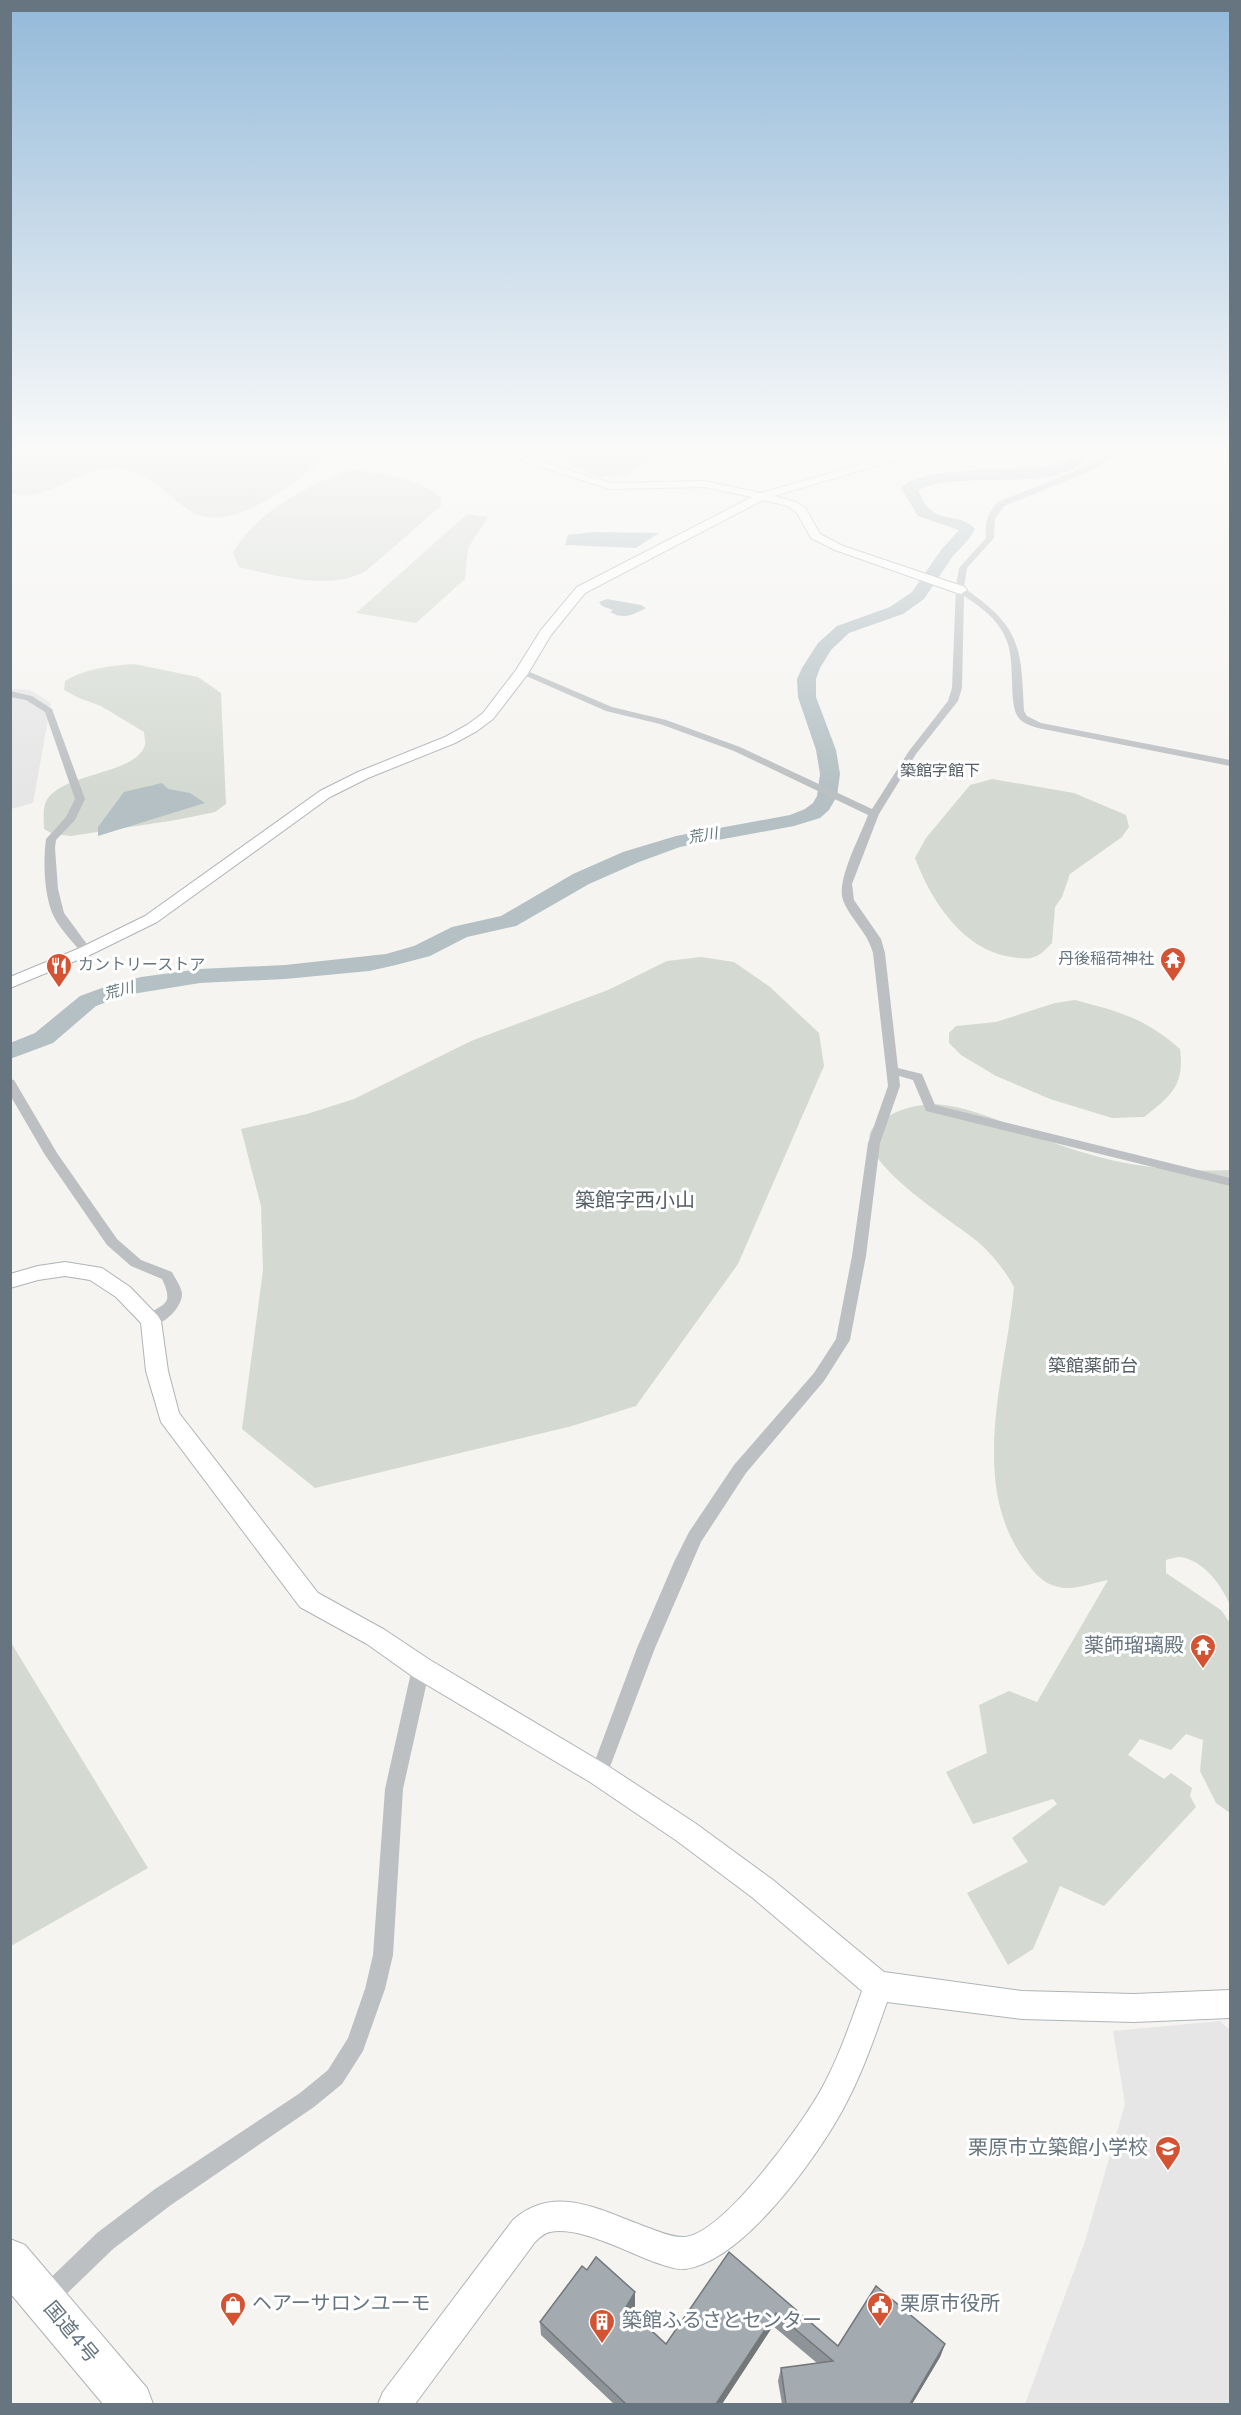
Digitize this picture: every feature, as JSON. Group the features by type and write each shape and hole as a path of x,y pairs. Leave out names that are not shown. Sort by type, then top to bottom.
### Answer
{"highway":[{"name":"国道4号","path":"10,2260 131,2404"}],"street":[{"path":"10,983 86,951 151,919 325,794 363,775 450,740 472,728 488,716 522,672 546,633 581,590 630,565"},
{"path":"886,565 961,590 994,614 1011,634 1017,657 1019,711 1023,718 1038,725 1230,763"},
{"path":"599,1774 646,1648 695,1537 740,1469 819,1377 843,1340 860,1256 873,1143 894,1086 879,953 874,939 849,900 847,884 874,814 912,753 953,701 958,678 961,590 963,568 966,565"},
{"path":"522,672 609,709 702,734 874,814"},
{"path":"10,694 29,698 49,711 80,799 71,818 51,839 50,848 54,901 58,913 67,929 86,951"},
{"path":"892,1070 918,1077 930,1108 1230,1182"},
{"path":"10,1083 52,1155 112,1242 136,1263 167,1276 176,1293 172,1306 151,1321"},
{"path":"10,1281 38,1273 65,1269 95,1273 123,1292 151,1321 157,1371 169,1416 309,1600 376,1637 421,1668 599,1774 686,1832 763,1889 878,1986 1022,2005 1134,2008 1230,2004"},
{"path":"43,2301 113,2235 335,2077 356,2044 375,1989 383,1955 394,1789 421,1668"},
{"path":"395,2404 524,2231 536,2220 551,2216 570,2217 675,2253 700,2249 717,2240 764,2193 831,2101 864,2028 878,1986"}],"shaded area":[{"path":"238,565 373,565 366,571 352,577 320,581 303,580 239,567"},
{"path":"410,565 466,565 465,579 416,623 356,613"},
{"path":"607,599 646,608 620,616 610,612 613,610 602,606 599,602"},
{"path":"134,664 198,677 221,693 226,804 215,812 176,820 71,836 53,834 44,829 44,809 48,798 58,789 70,783 129,762 139,755 145,744 144,732 101,706 64,690 65,681 90,670"},
{"path":"11,689 30,690 51,703 33,803 11,809"},
{"path":"992,779 1074,793 1126,815 1129,827 1122,837 1070,874 1062,897 1055,907 1052,943 1037,956 1031,958 1011,957 994,952 978,945 964,934 951,921 930,891 915,858 926,838 970,785"},
{"path":"162,783 168,789 190,793 205,803 98,836 98,827 124,792"},
{"path":"701,957 734,962 770,987 819,1033 824,1066 738,1264 636,1406 572,1426 315,1488 242,1429 263,1270 261,1206 241,1129 307,1114 354,1099 471,1041 608,990 667,961"},
{"path":"1075,1000 1131,1017 1155,1030 1180,1049 1180,1072 1174,1089 1162,1103 1144,1117 1112,1118 1050,1099 996,1076 961,1055 949,1043 949,1033 956,1026 996,1022 1055,1003"},
{"path":"935,1104 983,1115 1060,1145 1102,1158 1165,1169 1230,1170 1230,1605 1211,1575 1189,1559 1180,1557 1166,1560 1166,1573 1221,1610 1230,1623 1230,1813 1216,1803 1200,1771 1203,1740 1186,1734 1171,1750 1140,1739 1128,1755 1164,1779 1171,1773 1192,1788 1190,1796 1196,1807 1104,1906 1060,1886 1033,1949 1008,1965 967,1893 1028,1862 1012,1838 1057,1804 1053,1799 973,1824 946,1772 987,1753 979,1705 1009,1691 1037,1702 1108,1580 1068,1588 1050,1584 1041,1579 1030,1567 1007,1529 998,1496 994,1462 995,1427 1014,1287 1002,1268 983,1246 894,1176 880,1161 871,1146 871,1131 889,1116 908,1108"},
{"path":"10,1641 148,1868 11,1946 10,1946"},
{"name":"栗原市立築館小学校","path":"1220,2021 1230,2030 1230,2404 1025,2404 1085,2241 1125,2104 1113,2031"}],"building":[{"path":"729,2252 838,2346 876,2286 945,2344 910,2404 786,2404 781,2368 833,2361 776,2313 716,2404 626,2404 540,2322 582,2266 587,2270 596,2257 635,2292 626,2307 666,2344"}],"waterway":[{"name":"荒川","path":"10,1052 44,1038 88,1001 118,990 141,984 200,976 285,972 388,960 422,951 460,932 508,921 581,879 631,857 676,842 794,820 812,813 822,806 827,796 830,774 826,750 807,697 806,679 811,668 819,654 843,629 897,610 912,601 928,584 940,565"}],"place":[{"name":"丹後稲荷神社","path":"1173,983"},
{"name":"カントリーストア","path":"59,989"},
{"name":"薬師瑠璃殿","path":"1203,1670"},
{"name":"栗原市立築館小学校","path":"1168,2172"},
{"name":"ヘアーサロンユーモ","path":"233,2328"},
{"name":"栗原市役所","path":"880,2328"},
{"name":"築館ふるさとセンター","path":"602,2345"}],"district":[{"name":"築館字館下","path":"940,772"},
{"name":"築館字西小山","path":"635,1202"},
{"name":"築館薬師台","path":"1093,1367"}]}
